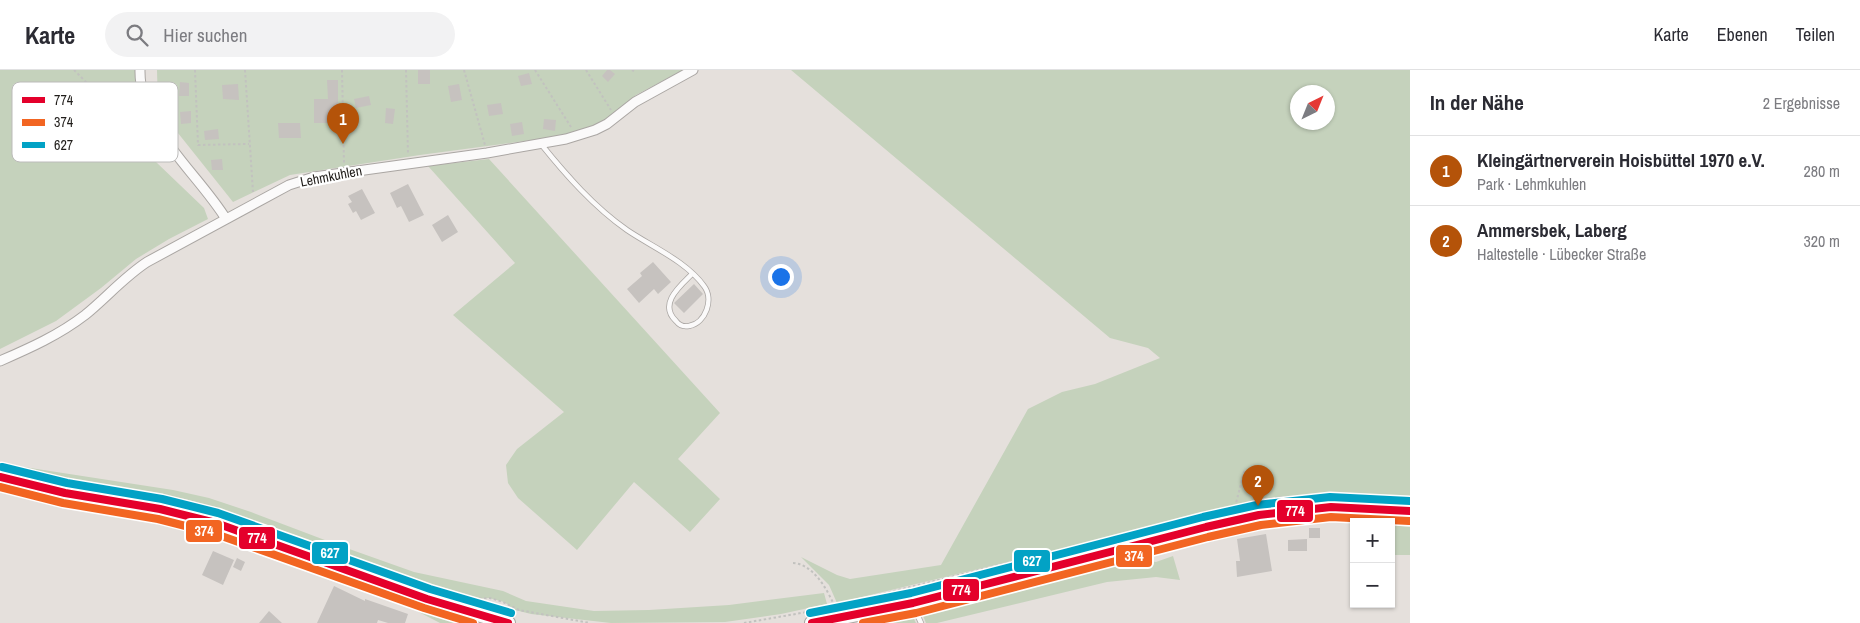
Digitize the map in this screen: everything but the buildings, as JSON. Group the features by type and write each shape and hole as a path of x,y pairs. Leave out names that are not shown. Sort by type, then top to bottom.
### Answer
{"main road":[{"path":"0,477 65,493 160,509 216,522 427,599 508,623"},
{"path":"812,623 913,603 1237,520 1275,512 1315,508 1410,511"}],"street":[{"name":"Lehmkuhlen","path":"0,361 59,333 87,313 138,268 289,186 305,180 344,173 487,153 577,136 595,130 616,118 634,102 693,70"},
{"path":"178,154 226,219"}],"lane":[{"path":"540,143 596,204 628,231 661,250 692,274 705,287 709,299 708,307 700,320 694,325 686,327 672,318 669,302 672,295 692,274"},
{"path":"913,603 920,623"}],"path":[{"path":"74,70 86,82"},
{"path":"195,70 198,146 249,144"},
{"path":"245,70 254,204"},
{"path":"342,70 344,173"},
{"path":"406,70 408,163"},
{"path":"464,70 487,153"},
{"path":"536,70 577,136"},
{"path":"586,70 616,118"},
{"path":"1237,520 1235,506 1245,468"},
{"path":"793,563 800,563 805,566 821,582 830,596 837,617"},
{"path":"474,599 490,598 519,610 590,623"}],"green space":[{"path":"0,70 136,70 136,82 12,82 12,162 156,162 204,208 208,219 136,259 56,321 0,349"},
{"path":"157,70 683,70 636,95 607,120 577,134 290,175 233,202 178,133 178,82 157,82"},
{"path":"791,70 1410,70 1410,496 1334,495 1257,499 1223,510 837,603 829,585 801,557 837,575 850,579 941,565 1028,409 1062,392 1095,384 1160,358 1148,348 1110,338"},
{"path":"489,159 720,413 678,459 720,499 690,532 634,482 577,550 518,498 508,483 506,465 517,449 564,412 453,315 515,263 428,166"},
{"path":"24,467 173,490 209,498 414,572 503,591 526,601 594,611 649,610 729,605 824,593 827,604 781,614 725,622 611,623 531,614 515,610 504,602 489,598 470,599 395,576 297,536 214,507 185,499 28,471"},
{"path":"1395,525 1410,527 1410,555 1395,555"},
{"path":"1173,556 1180,580 1156,577 1107,582 937,623 926,623 921,611 1132,558 1156,562"},
{"path":"414,607 460,623 440,623 413,609"},
{"path":"911,613 916,623 861,623"}],"transit line":[{"name":"627","path":"2,467 67,483 162,499 218,513 430,589 511,613"},
{"name":"774","path":"0,477 65,493 160,509 216,523 427,599 508,623"},
{"name":"374","path":"0,487 63,503 158,519 213,533 424,608 473,623"},
{"name":"627","path":"810,613 911,593 1203,517 1257,505 1330,497 1410,501"},
{"name":"774","path":"812,623 913,603 1259,515 1331,507 1410,511"},
{"name":"374","path":"863,623 916,613 1261,525 1331,517 1409,521"}],"place":[{"name":"Kleingärtnerverein Hoisbüttel 1970 e.V.","path":"343,144"},
{"name":"Ammersbek, Laberg","path":"1258,506"}]}
